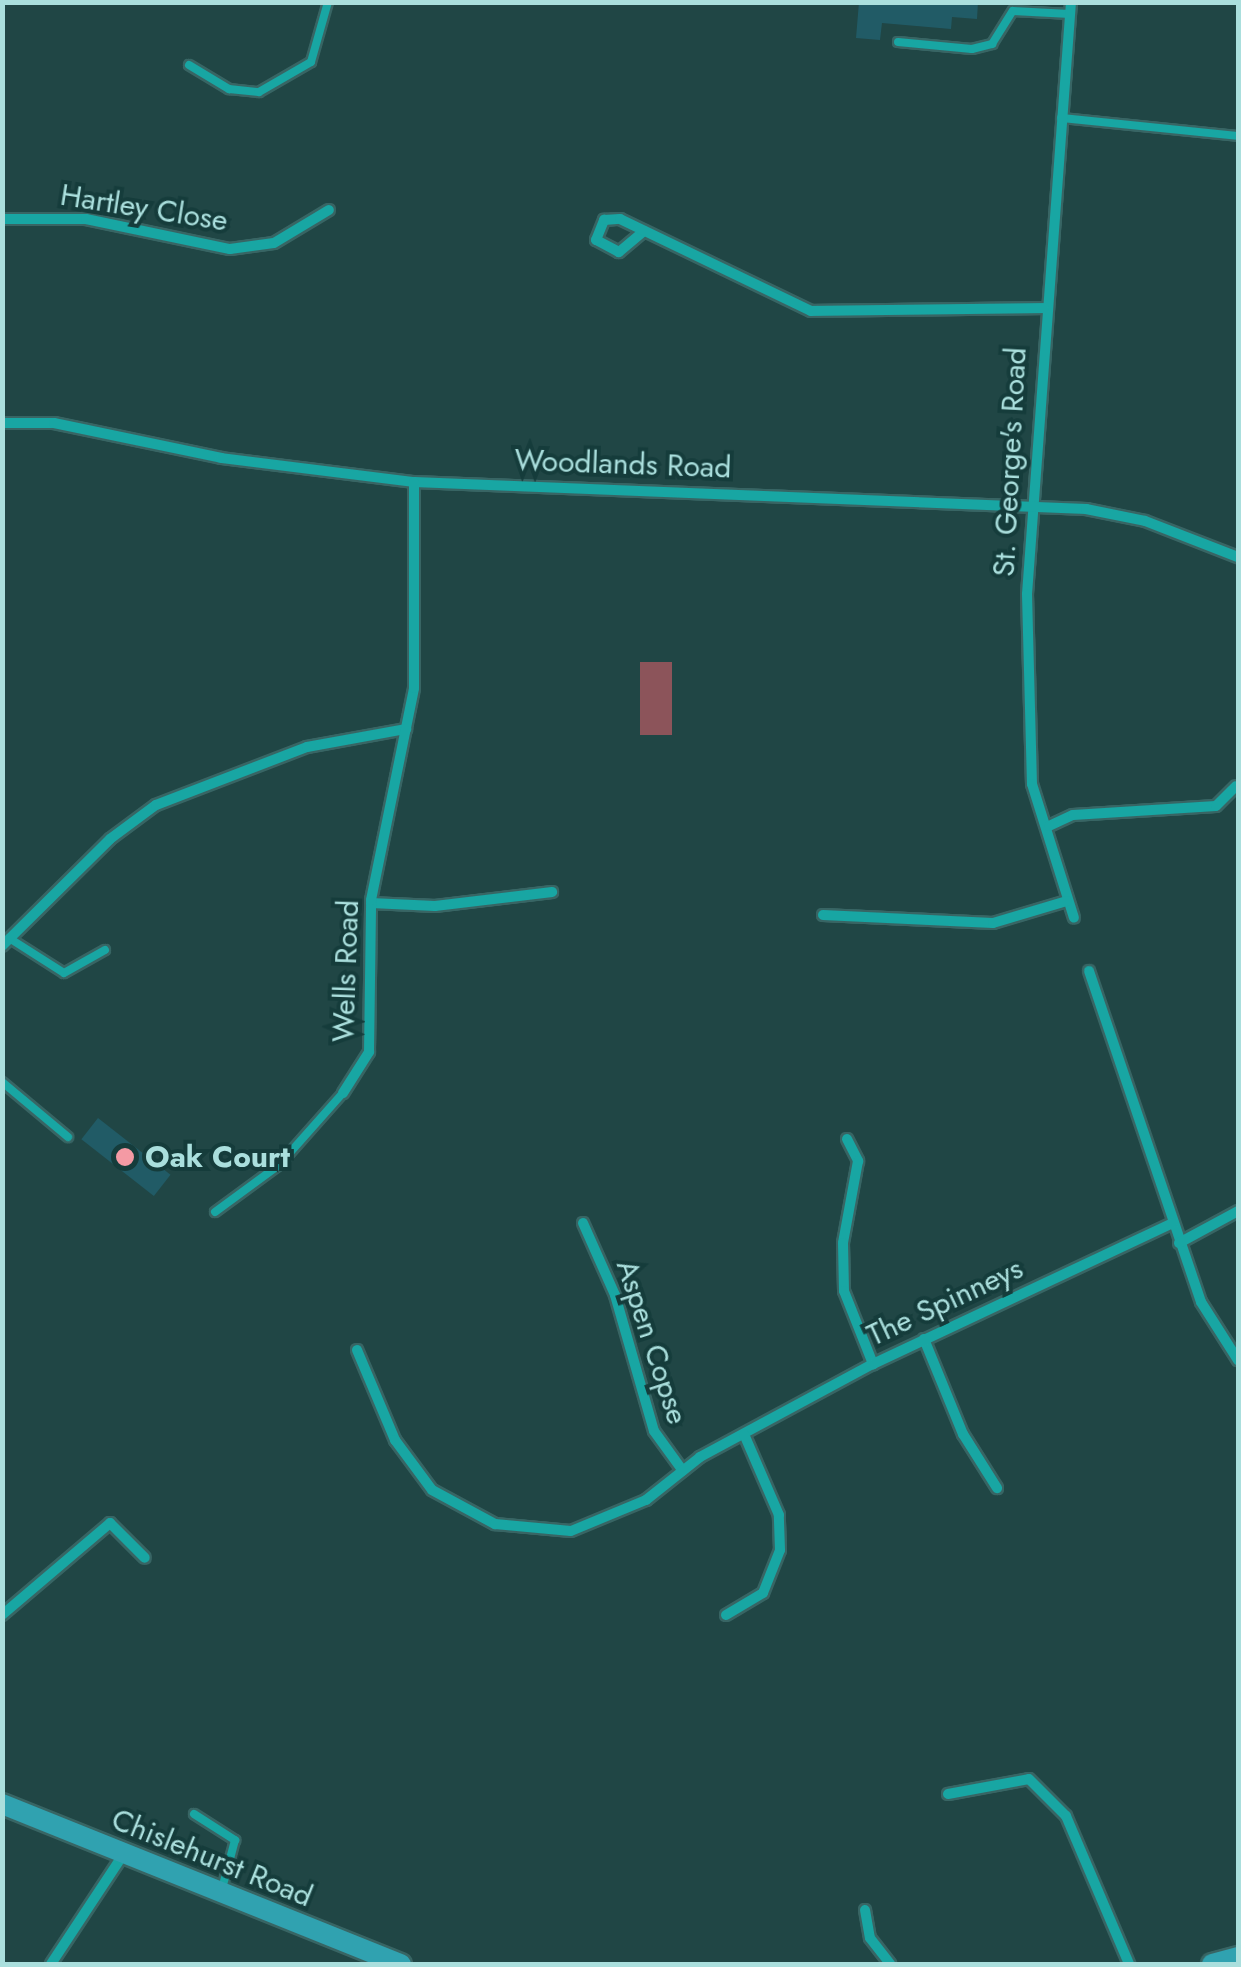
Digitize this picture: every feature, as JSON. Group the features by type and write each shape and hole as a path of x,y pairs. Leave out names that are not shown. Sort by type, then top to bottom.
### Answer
{"main road":[{"name":"Chislehurst Road","path":"2,1804 401,1964"},
{"path":"1212,1964 1238,1957"}],"street":[{"name":"St. George's Road","path":"1071,8 1030,505 1032,784 1074,918"},
{"name":"Hartley Close","path":"2,219 86,219 230,249 274,243 329,210"},
{"path":"644,231 619,252 596,240 609,218 644,231 811,311 1044,308"},
{"name":"Woodlands Road","path":"2,423 74,426 220,458 414,482 1030,505 1118,513 1238,557"},
{"name":"Wells Road","path":"344,1093 370,1052 371,904 406,729 419,638 414,482"},
{"path":"6,942 156,806 307,747 406,729"},
{"path":"1048,826 1073,815 1216,806 1236,786"},
{"path":"371,904 436,906 552,892"},
{"path":"823,915 993,923 1067,901"},
{"path":"1089,971 1200,1302 1238,1360"},
{"path":"847,1139 858,1161 844,1291 872,1364"},
{"path":"1179,1243 1238,1211"},
{"name":"Aspen Copse","path":"582,1223 616,1295 654,1431 684,1471"},
{"name":"The Spinneys","path":"357,1350 408,1462 474,1516 572,1531 646,1500 744,1434 872,1364 1172,1223"},
{"path":"924,1339 963,1434 997,1488"},
{"path":"726,1615 763,1593 780,1550 779,1514 744,1434"},
{"path":"2,1614 110,1524 145,1558"},
{"path":"948,1794 1029,1779 1066,1816 1129,1964"},
{"path":"50,1964 124,1855"},
{"path":"866,1910 870,1938 890,1964"}],"lane":[{"path":"190,65 229,89 259,92 311,62 328,2"},
{"path":"898,42 972,49 992,44 1013,11 1071,8"},
{"path":"1061,118 1238,136"},
{"path":"6,942 64,973 106,950"},
{"path":"2,1082 68,1137"},
{"name":"Wells Road","path":"215,1212 279,1165 344,1093"},
{"path":"194,1814 235,1840 220,1894"}],"shaded area":[{"path":"640,662 672,662 672,735 640,735"}],"building":[{"path":"859,2 978,2 977,19 952,17 951,29 882,23 880,40 856,38"},
{"name":"Oak Court","path":"98,1118 170,1175 154,1196 81,1139"}],"place":[{"name":"Oak Court","path":"125,1157"}]}
